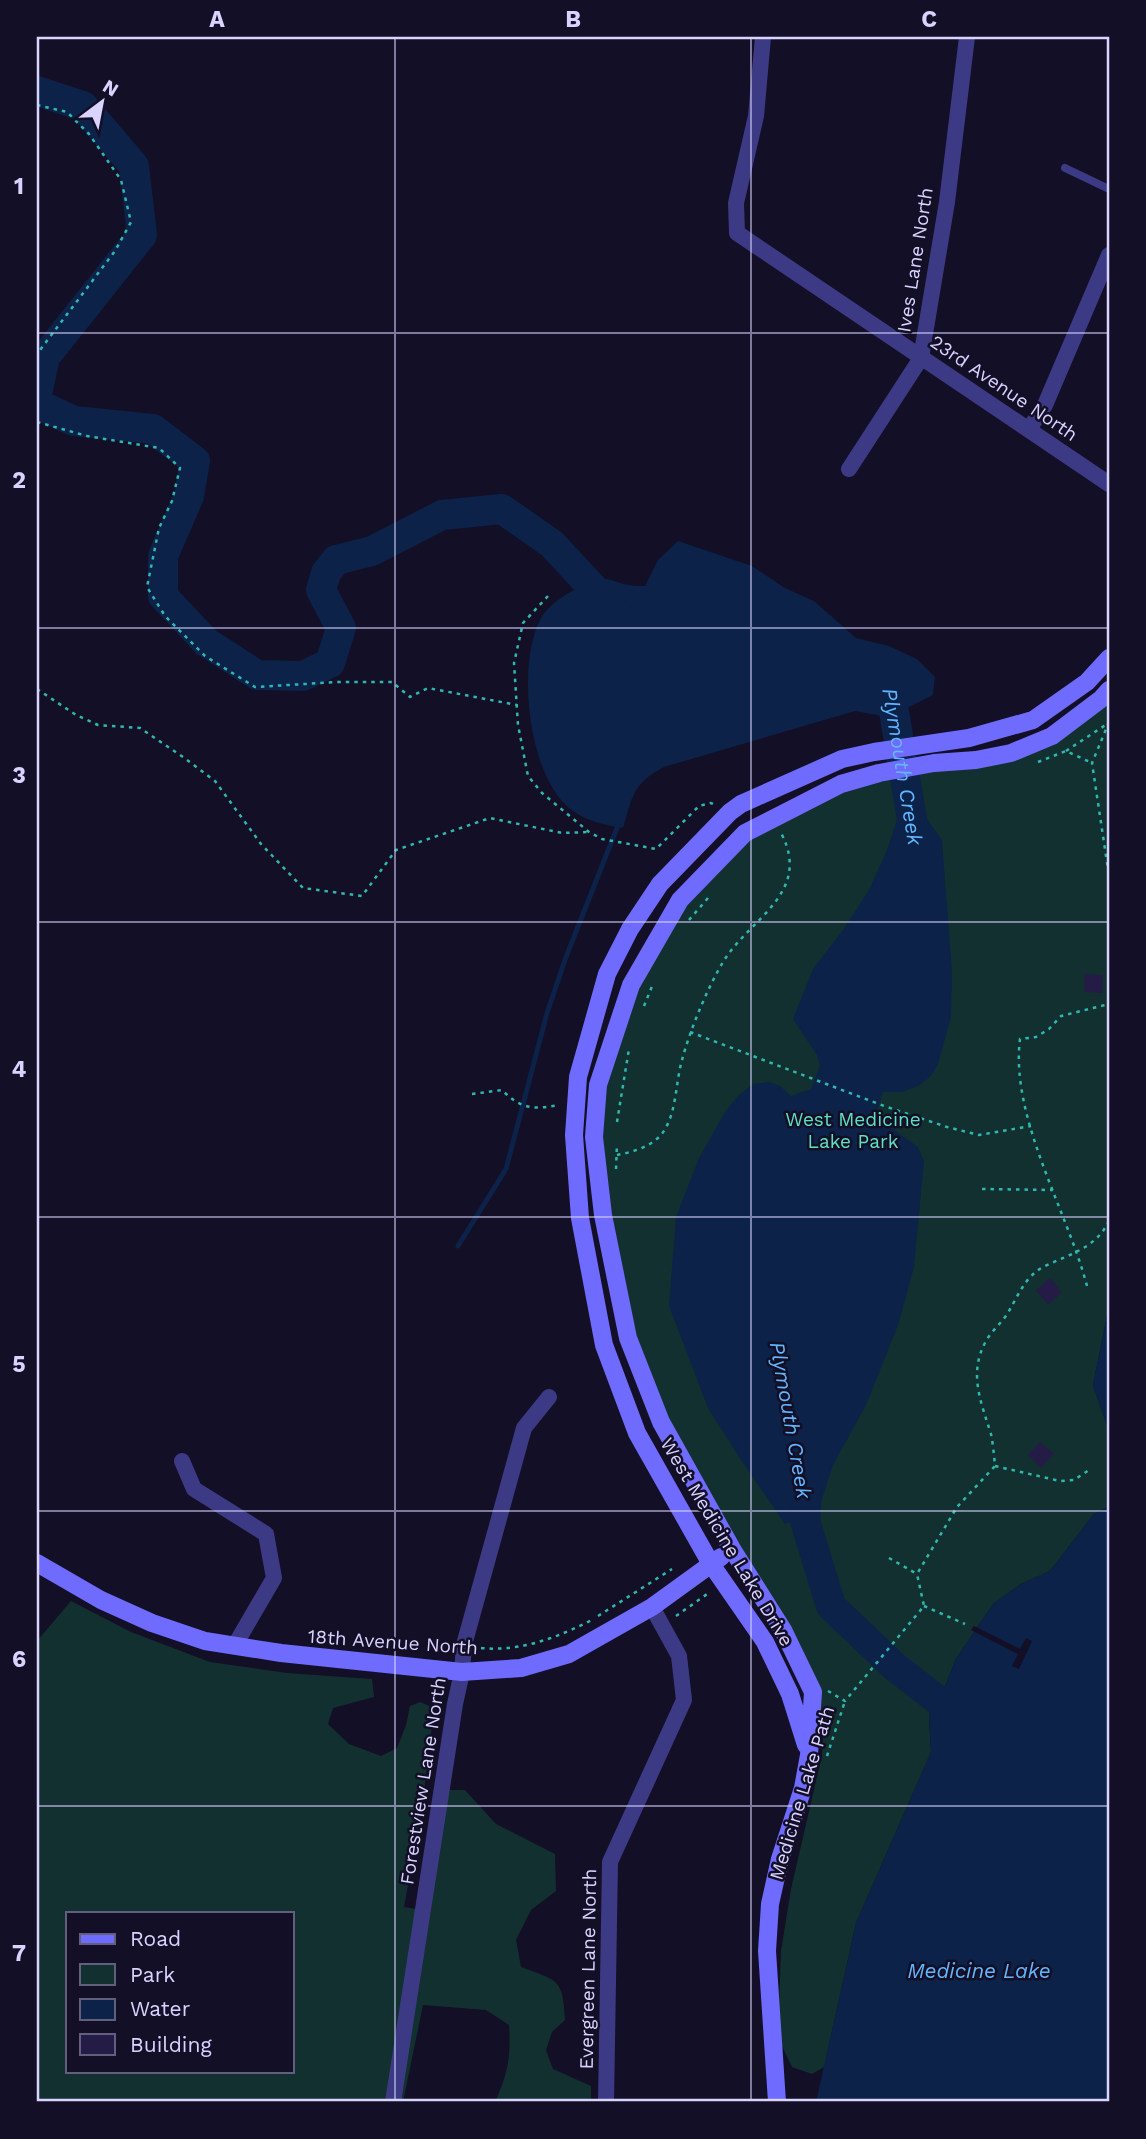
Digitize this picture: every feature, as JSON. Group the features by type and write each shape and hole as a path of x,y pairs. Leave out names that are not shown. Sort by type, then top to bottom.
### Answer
{"street":[{"name":"23rd Avenue North","path":"763,37 756,116 736,203 737,233 1109,484"},
{"name":"Ives Lane North","path":"849,469 920,358 947,202 967,37"},
{"path":"1029,429 1045,405 1109,255"},
{"name":"West Medicine Lake Drive","path":"818,1756 765,1642 711,1564 637,1433 604,1345 580,1218 575,1135 578,1077 607,974 630,929 660,884 730,812 741,804 842,759 970,738 1034,720 1087,682 1109,659"},
{"name":"West Medicine Lake Drive","path":"777,2102 767,1951 770,1904 786,1838 803,1788 818,1756 813,1692 783,1630 732,1549 661,1422 628,1338 603,1215 594,1137 598,1085 631,985 680,900 745,833 841,784 878,773 1011,753 1052,736 1109,690"},
{"name":"Forestview Lane North","path":"393,2102 462,1672 464,1645 524,1428 549,1397"},
{"path":"182,1461 194,1489 266,1534 274,1578 236,1645"},
{"name":"18th Avenue North","path":"37,1563 101,1600 152,1623 205,1641 311,1657 462,1672 521,1668 569,1654 652,1607 732,1549"},
{"name":"Evergreen Lane North","path":"606,2102 610,1863 684,1700 679,1656 652,1607"}],"lane":[{"path":"1065,168 1109,189"}],"path":[{"path":"37,105 67,112 89,134 121,180 131,222 115,251 37,354"},
{"path":"37,422 87,436 159,448 180,468 172,501 159,528 146,587 165,616 205,656 255,687 392,682 410,697 428,688 516,705"},
{"path":"548,596 523,624 514,663 518,725 528,776 542,793 589,832 602,839 656,849 699,806 711,803 730,812"},
{"path":"37,689 76,715 98,725 140,728 194,765 215,781 261,844 303,888 362,896 396,850 490,818 562,833 589,832"},
{"path":"1031,762 1045,761 1066,751 1109,722"},
{"path":"1109,722 1091,763 1099,799 1109,876"},
{"path":"1066,751 1091,763"},
{"path":"617,1155 646,1147 660,1136 671,1117 677,1078 690,1032 723,962 765,915 788,880 789,854 778,829"},
{"path":"686,924 715,890"},
{"path":"642,1011 655,980"},
{"path":"1087,1286 1078,1253 1031,1126 1019,1082 1018,1057 1020,1039 1036,1037 1049,1029 1061,1016 1109,1004"},
{"path":"690,1032 884,1106 947,1127 979,1135 1031,1126"},
{"path":"617,1122 630,1048"},
{"path":"472,1094 502,1090 517,1103 538,1109 576,1101"},
{"path":"616,1178 617,1143"},
{"path":"982,1189 1053,1190"},
{"path":"924,1606 917,1574 957,1507 995,1466 992,1437 978,1395 976,1362 986,1340 1008,1314 1022,1286 1042,1267 1078,1253 1103,1233 1109,1221"},
{"path":"995,1466 1060,1481 1074,1480 1088,1469"},
{"path":"889,1558 917,1574"},
{"path":"464,1645 485,1649 525,1646 559,1636 595,1618 681,1564"},
{"path":"674,1624 679,1612 710,1593 712,1587"},
{"path":"924,1606 965,1624"},
{"path":"824,1689 845,1701 924,1606"},
{"name":"Medicine Lake Path","path":"818,1756 845,1701"}],"green space":[{"name":"West Medicine Lake Park","path":"1109,690 1109,1306 1093,1385 1109,1431 1109,1507 1094,1514 1050,1571 1021,1584 993,1604 956,1659 939,1701 929,1716 931,1752 856,1923 824,2067 812,2074 792,2067 781,2044 779,2004 781,1951 791,1889 822,1755 824,1715 732,1549 629,1338 594,1137 631,985 680,900 745,833 841,784 1011,753"},
{"path":"71,1601 131,1632 210,1662 287,1673 372,1679 374,1697 333,1708 328,1724 349,1744 381,1756 397,1748 410,1706 420,1702 434,1708 422,1809 404,1907 430,1911 448,1790 465,1790 496,1824 555,1854 556,1891 531,1910 516,1940 521,1967 551,1979 560,1988 565,2020 552,2032 546,2050 553,2069 591,2086 591,2102 495,2102 508,2065 509,2025 486,2010 423,2005 403,2102 37,2102 37,1641"}],"water":[{"path":"678,541 752,566 785,588 814,601 856,638 889,646 917,659 935,677 933,695 907,708 882,716 855,711 664,767 646,779 635,792 623,828 595,822 575,812 555,792 536,745 528,689 533,638 546,611 577,589 603,579 645,586 658,560"},
{"path":"920,809 942,840 952,972 951,1017 938,1064 931,1076 918,1086 902,1092 883,1092 877,1111 894,1130 918,1147 924,1161 914,1267 898,1325 866,1405 833,1465 817,1514 785,1524 708,1408 669,1306 676,1217 699,1158 725,1112 739,1095 753,1084 769,1082 780,1086 791,1096 811,1089 820,1066 817,1055 793,1019 813,969 869,890 899,814"},
{"path":"1109,1306 1109,1431 1093,1385"},
{"name":"Medicine Lake","path":"1109,1507 1109,2102 816,2102 856,1923 931,1752 929,1716 939,1701 956,1659 993,1604 1021,1584 1050,1571 1094,1514"}],"pier":[{"path":"974,1626 1020,1649 1026,1638 1032,1641 1019,1669 1012,1666 1018,1654 971,1630"}],"building":[{"path":"1085,974 1103,975 1102,993 1084,992"},
{"path":"1050,1278 1062,1292 1048,1305 1036,1290"},
{"path":"1040,1442 1054,1454 1041,1468 1028,1455"}],"waterway":[{"name":"Plymouth Creek","path":"37,91 83,106 134,166 142,235 45,357 37,394"},
{"name":"Plymouth Creek","path":"37,404 74,421 153,429 195,461 189,496 163,556 163,596 206,642 257,675 303,676 330,663 341,628 321,590 326,573 336,560 372,551 442,515 502,509 552,544 618,615"},
{"name":"Plymouth Creek","path":"881,680 889,682 917,849"},
{"path":"458,1246 506,1169 547,1013 619,823"},
{"name":"Plymouth Creek","path":"804,1479 807,1489 805,1521 831,1606 895,1667 939,1701 963,1732"}]}
